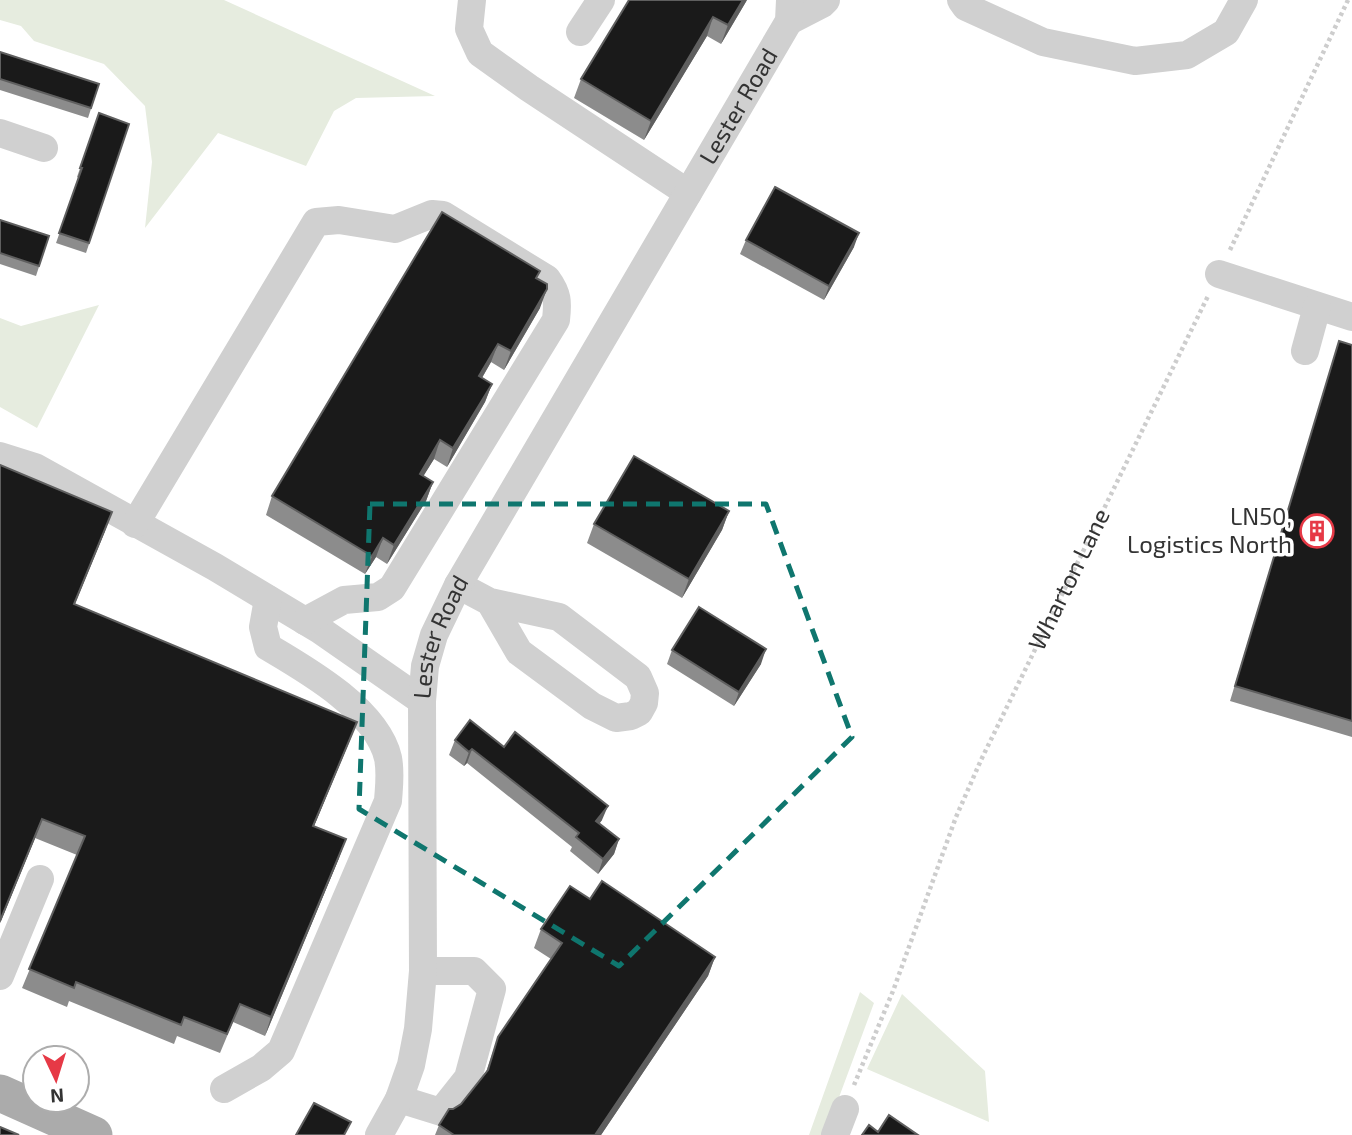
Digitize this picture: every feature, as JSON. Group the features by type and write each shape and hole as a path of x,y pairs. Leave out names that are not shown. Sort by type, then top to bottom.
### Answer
{"main road":[{"path":"0,1093 94,1135"}],"street":[{"name":"Lester Road","path":"472,0 469,29 480,53 688,193"},
{"path":"580,32 601,0"},
{"path":"789,10 822,4 825,0"},
{"path":"961,0 966,7 1043,43 1135,61 1187,55 1226,32 1244,0"},
{"name":"Lester Road","path":"379,1135 399,1099 411,1065 418,1029 423,971 422,701 425,666 434,635 458,584 688,193 789,10"},
{"path":"0,133 44,148"},
{"path":"135,524 316,222 340,220 395,229 432,214 443,215 547,279 555,290 558,304 556,320 392,588 378,597 344,600 305,621"},
{"path":"1219,274 1352,317"},
{"path":"1305,351 1317,307"},
{"path":"0,456 35,467 215,567 305,621 422,701"},
{"path":"458,584 490,601 559,617 638,677 645,693 639,712 616,718 592,705 519,652 490,601"},
{"path":"224,1089 261,1068 281,1051 388,801 390,776 387,755 375,729 342,696 307,669 268,647 263,626 268,599"},
{"path":"0,976 40,879"},
{"path":"399,1099 441,1112 468,1078 492,989 474,971 423,971"}],"path":[{"name":"Wharton Lane","path":"840,1122 893,991 956,817 976,772 1219,274 1348,0"}],"highlighted area":[{"path":"370,504 766,504 852,737 619,966 359,809"}],"shaded area":[{"path":"0,0 224,0 435,96 356,98 334,111 306,166 218,133 145,228 152,162 145,106 104,64 34,41 21,26 0,20"},
{"path":"99,305 37,428 0,407 0,318 21,326"},
{"path":"860,992 874,1003 825,1135 809,1135"},
{"path":"902,994 985,1071 989,1122 867,1069"}],"building":[{"path":"629,0 743,0 728,25 713,17 651,121 581,79"},
{"path":"0,52 99,84 91,108 0,79"},
{"path":"99,113 129,124 89,243 59,233"},
{"path":"775,187 859,233 829,286 746,240"},
{"path":"442,212 540,271 536,278 547,284 547,289 511,351 498,344 479,376 492,384 453,448 440,440 420,474 433,482 394,545 383,538 372,556 272,496"},
{"path":"0,220 49,236 39,266 0,253"},
{"name":"LN50, Logistics North","path":"1339,341 1352,345 1352,721 1235,686"},
{"path":"634,456 729,511 689,579 594,524"},
{"path":"0,465 112,512 74,604 357,722 313,826 346,839 271,1017 240,1004 227,1034 184,1017 181,1025 76,982 74,988 29,969 85,836 42,819 0,921"},
{"path":"699,607 766,649 739,692 672,650"},
{"path":"470,720 504,747 515,732 608,806 596,821 619,839 603,859 576,837 579,833 472,749 469,752 455,740"},
{"path":"602,881 715,957 595,1135 454,1135 439,1125 449,1109 461,1104 488,1070 498,1037 562,943 541,929 570,886 590,899"},
{"path":"314,1103 351,1122 344,1135 296,1135"},
{"path":"889,1115 918,1135 862,1135 869,1125 878,1132"},
{"path":"0,1127 19,1135 0,1135"}],"place":[{"name":"LN50, Logistics North","path":"1317,531"}]}
